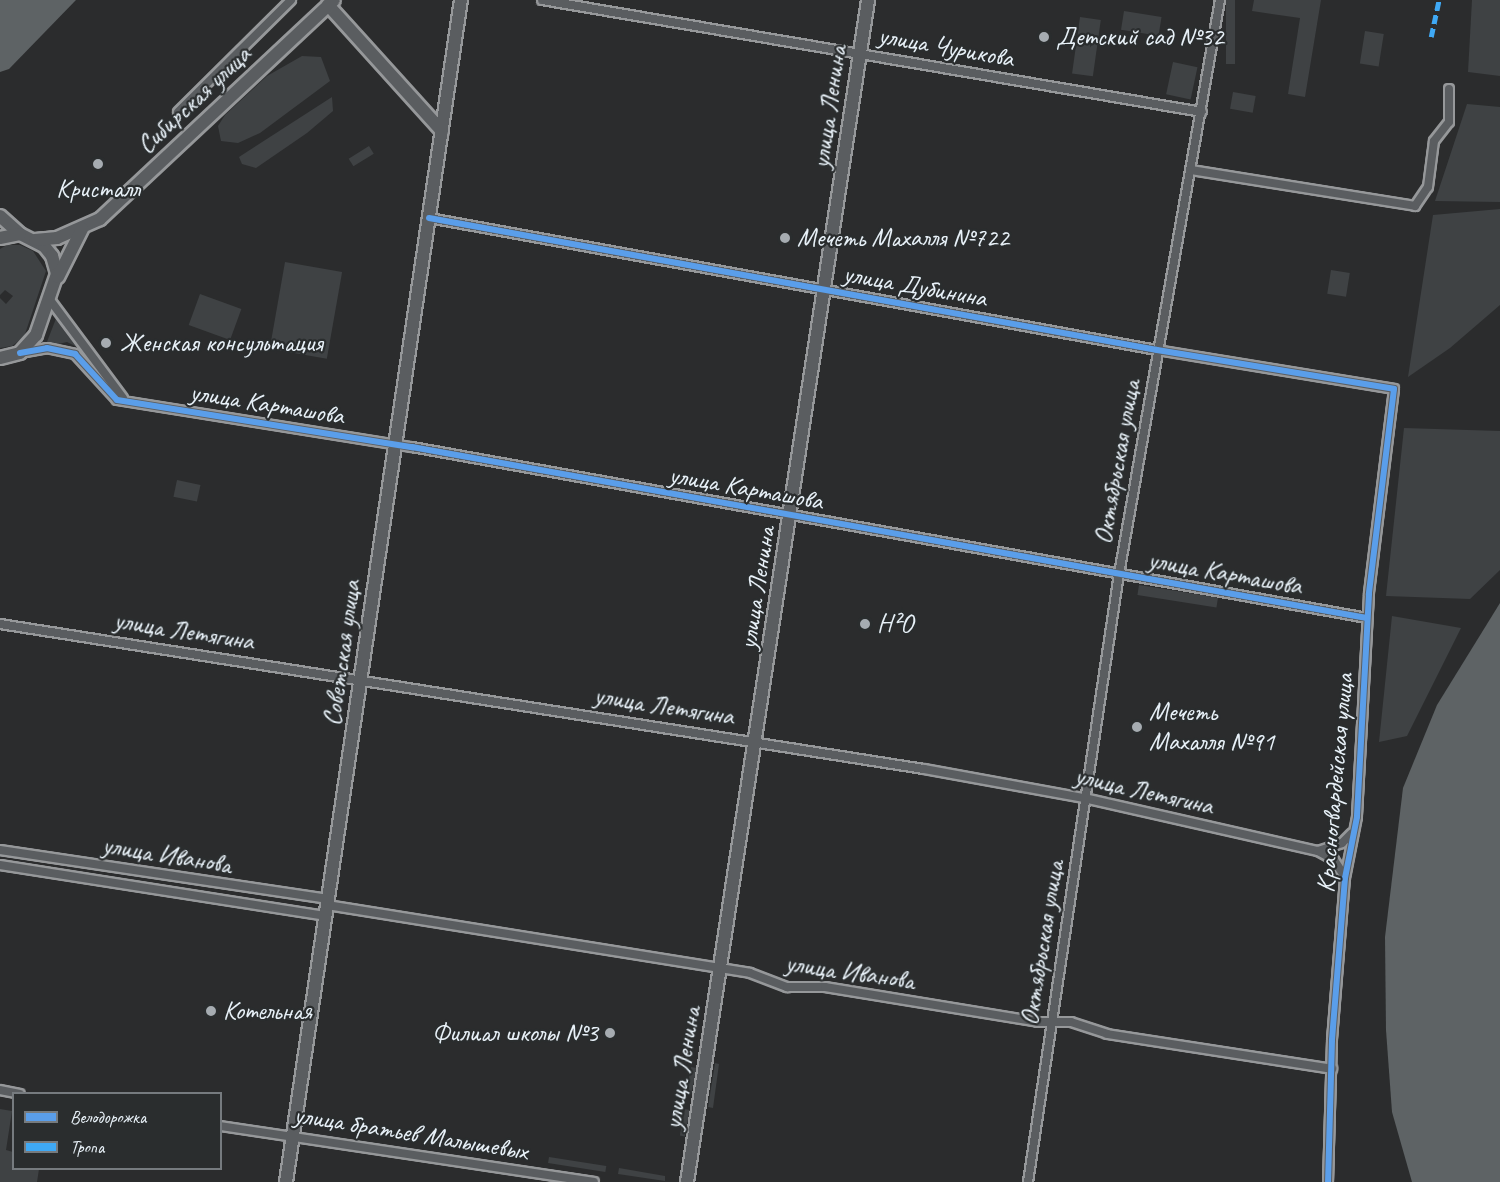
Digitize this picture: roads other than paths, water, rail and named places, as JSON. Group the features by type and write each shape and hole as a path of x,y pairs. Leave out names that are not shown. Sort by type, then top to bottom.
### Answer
{"street":[{"path":"178,112 291,0"},
{"name":"Советская улица","path":"286,1182 462,0"},
{"name":"улица Чурикова","path":"542,0 1202,112"},
{"name":"улица Ленина","path":"687,1182 757,741 868,0"},
{"name":"Октябрьская улица","path":"1028,1182 1119,574 1220,0"},
{"path":"329,2 442,131"},
{"name":"Сибирская улица","path":"35,240 82,229 100,219 329,2"},
{"path":"1191,170 1408,207 1422,202 1428,187 1434,141 1449,122 1449,88"},
{"path":"0,216 20,234 35,240 52,256 56,281"},
{"name":"улица Дубинина","path":"429,218 1157,350 1394,389"},
{"name":"Сибирская улица","path":"0,369 20,353 36,335 56,281 82,229"},
{"path":"0,238 20,234"},
{"path":"50,300 121,400"},
{"path":"0,358 47,348 75,354 121,400"},
{"name":"Красногвардейская улица","path":"1328,1182 1332,1069 1346,878 1351,833 1357,817 1367,618 1394,389"},
{"name":"улица Карташова","path":"121,400 394,445 1367,618"},
{"name":"улица Летягина","path":"0,624 757,741 1084,798 1318,851 1334,860 1346,878"},
{"path":"1318,851 1342,843 1351,833"},
{"name":"улица Иванова","path":"0,850 327,907 750,973 788,987 861,992 1051,1024 1071,1022 1107,1034 1332,1069"},
{"name":"улица Иванова","path":"0,865 327,907"},
{"name":"улица братьев Малышевых","path":"222,1126 594,1182"}],"place":[{"name":"Детский сад №32","path":"1044,37"},
{"name":"Кристалл","path":"98,164"},
{"name":"Мечеть Махалля №722","path":"785,238"},
{"name":"Женская консультация","path":"106,343"},
{"name":"H²O","path":"865,624"},
{"name":"Мечеть Махалля №91","path":"1137,727"},
{"name":"Котельная","path":"211,1011"},
{"name":"Филиал школы №3","path":"610,1033"}]}
